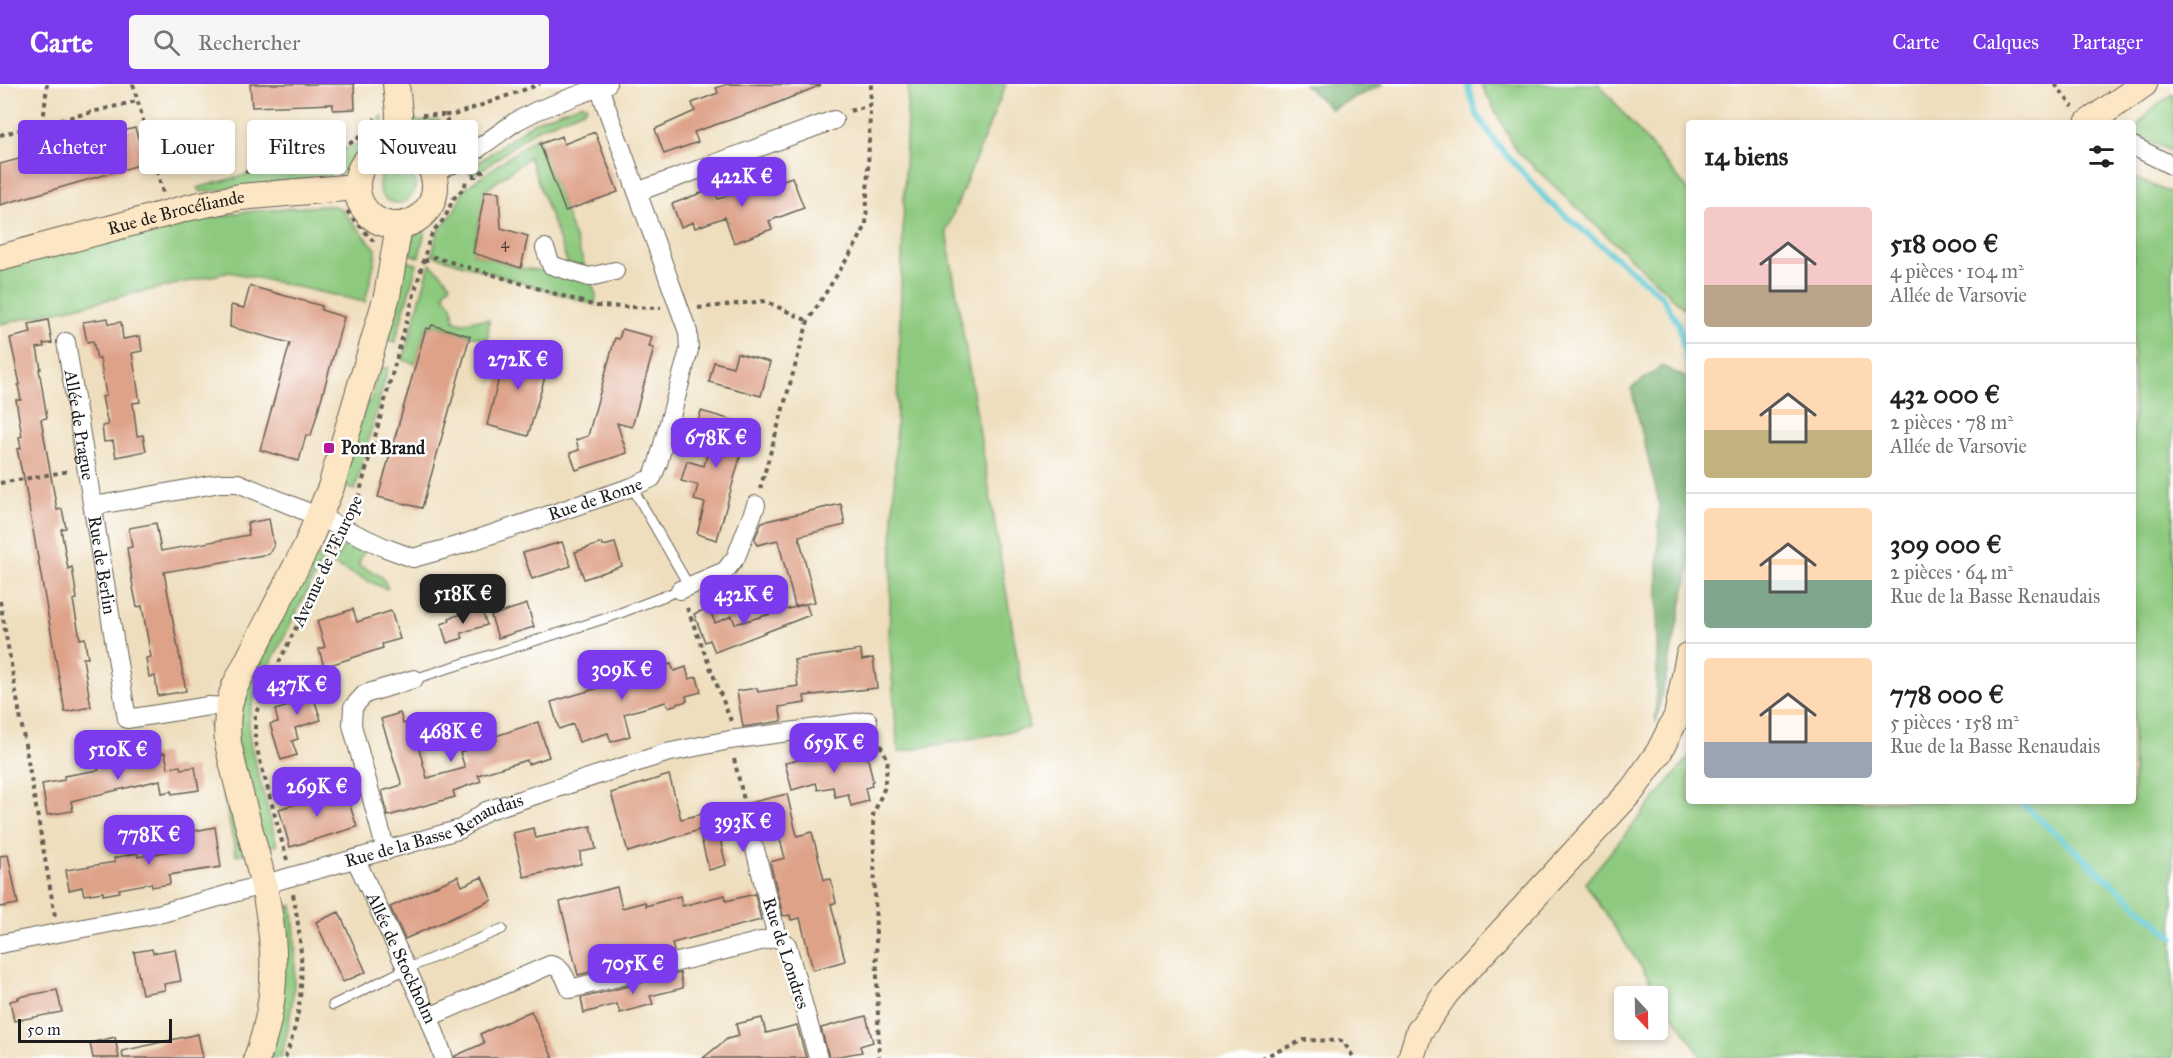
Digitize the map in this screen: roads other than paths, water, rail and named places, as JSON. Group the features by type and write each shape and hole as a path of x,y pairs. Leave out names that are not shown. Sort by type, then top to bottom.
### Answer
{"street":[{"path":"396,84 399,120"},
{"path":"2084,119 2144,84"},
{"path":"478,149 526,116 549,105 603,86"},
{"name":"Rue de Rome","path":"319,517 413,558 450,548 632,487 652,478 689,350 688,332 637,192 603,86"},
{"path":"637,192 834,120"},
{"path":"2136,148 2173,166"},
{"path":"358,174 356,187 358,200 365,211 374,220 386,225 399,226 414,222 426,213 436,194 434,174"},
{"name":"Rue de Brocéliande","path":"0,258 191,207 240,198 356,187"},
{"name":"Avenue de l'Europe","path":"257,1058 267,1022 274,975 272,925 264,883 228,744 226,723 228,707 248,659 306,546 332,487 387,296 399,226"},
{"path":"545,248 551,265 589,277 615,271"},
{"name":"Allée de Prague","path":"66,342 94,506"},
{"name":"Rue de Berlin","path":"228,707 209,706 128,719 94,506 220,483 238,483 319,517"},
{"path":"685,588 725,571 736,557 756,504"},
{"path":"1411,1058 1419,1032 1446,993 1633,789 1659,752 1677,716 1686,670"},
{"path":"386,851 352,725 353,707 364,694 414,679"},
{"name":"Rue de la Basse Renaudais","path":"0,944 162,913 264,883 356,860 460,829 486,811 666,753 734,740 868,721"},
{"name":"Rue de Londres","path":"755,849 777,937 787,945 818,1058"},
{"name":"Allée de Stockholm","path":"356,860 429,1017 444,1058"},
{"path":"429,1017 550,965 558,966 563,972 570,989 777,937"}],"lane":[{"path":"414,679 610,617 685,588 632,487"},
{"path":"333,1005 406,969 502,929"}],"waterway":[{"path":"1468,84 1476,113 1496,143 1549,202 1661,295 1679,325 1686,358"},
{"path":"2022,804 2173,937"}],"place":[{"name":"Pont Brand","path":"329,448"}]}
